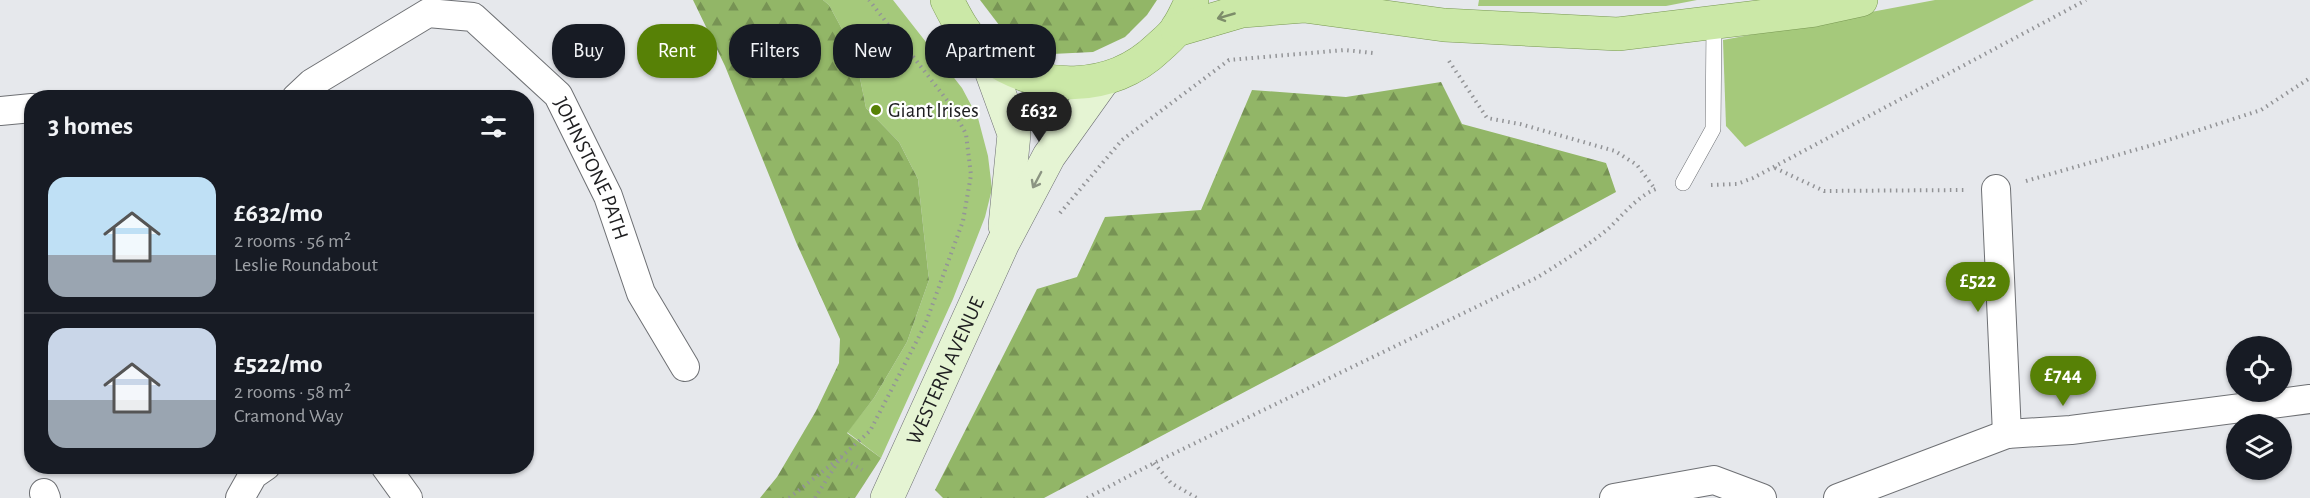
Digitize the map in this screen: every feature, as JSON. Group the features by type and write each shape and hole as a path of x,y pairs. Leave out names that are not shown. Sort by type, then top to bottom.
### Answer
{"main road":[{"path":"947,0 959,24"},
{"path":"1036,78 1063,84 1104,79 1145,60 1177,30 1192,0"},
{"path":"1177,30 1242,11 1300,3 1444,24 1618,34 1815,10 1861,0"},
{"path":"994,78 1014,134 1003,243"},
{"name":"WESTERN AVENUE","path":"887,498 1003,243 1049,156 1104,79"}],"street":[{"name":"JOHNSTONE PATH","path":"305,90 312,83 428,13 473,17 558,95 608,196 641,293 684,368"},
{"path":"0,111 24,109"},
{"path":"1996,189 2007,434"},
{"path":"1838,498 2007,434 2071,430 2310,399"},
{"path":"240,498 254,474"},
{"path":"391,474 408,498"},
{"path":"1614,498 1714,480 1762,498"}],"lane":[{"path":"1683,183 1713,129 1714,23"}],"path":[{"path":"789,498 842,457 870,431 925,325 963,221 971,175 966,134 950,104 869,0"},
{"path":"1087,498 1154,463 1538,277 1577,253 1655,189 1683,183 1713,186 1737,184 1774,168 2086,0"},
{"path":"1059,215 1122,140 1229,60 1345,50 1380,53"},
{"path":"1438,60 1450,61 1487,118 1520,124 1615,151 1637,165 1655,189"},
{"path":"1774,168 1824,191 1996,189 2156,144 2261,110 2310,78"},
{"path":"815,498 842,457"},
{"path":"1154,463 1171,483 1197,498"}],"green space":[{"path":"693,0 823,0 829,5 839,24 833,24 833,78 860,78 866,108 899,142 918,179 929,280 907,342 874,398 847,433 881,458 855,498 760,498 777,477 816,411 839,363 840,339 796,242 730,78 821,78 821,24 729,24 729,76 717,50 717,24 705,24"},
{"path":"823,0 893,0 912,24 839,24 829,5"},
{"path":"980,0 1157,0 1147,15 1125,37 1093,52 1056,54 1056,24 998,24"},
{"path":"1479,0 1697,0 1666,6 1478,6"},
{"path":"1935,0 2034,0 1745,147 1726,126 1723,40"},
{"path":"913,26 925,41 925,78 954,78 978,118 988,156 992,189 985,217 953,299 881,458 847,432 874,398 907,342 929,280 918,179 899,142 866,108 860,78 913,78"},
{"path":"1441,82 1462,124 1606,163 1616,192 1044,498 943,498 935,490 1037,289 1077,277 1105,217 1201,210 1252,90 1346,97"}],"place":[{"name":"Giant Irises","path":"876,110"}]}
